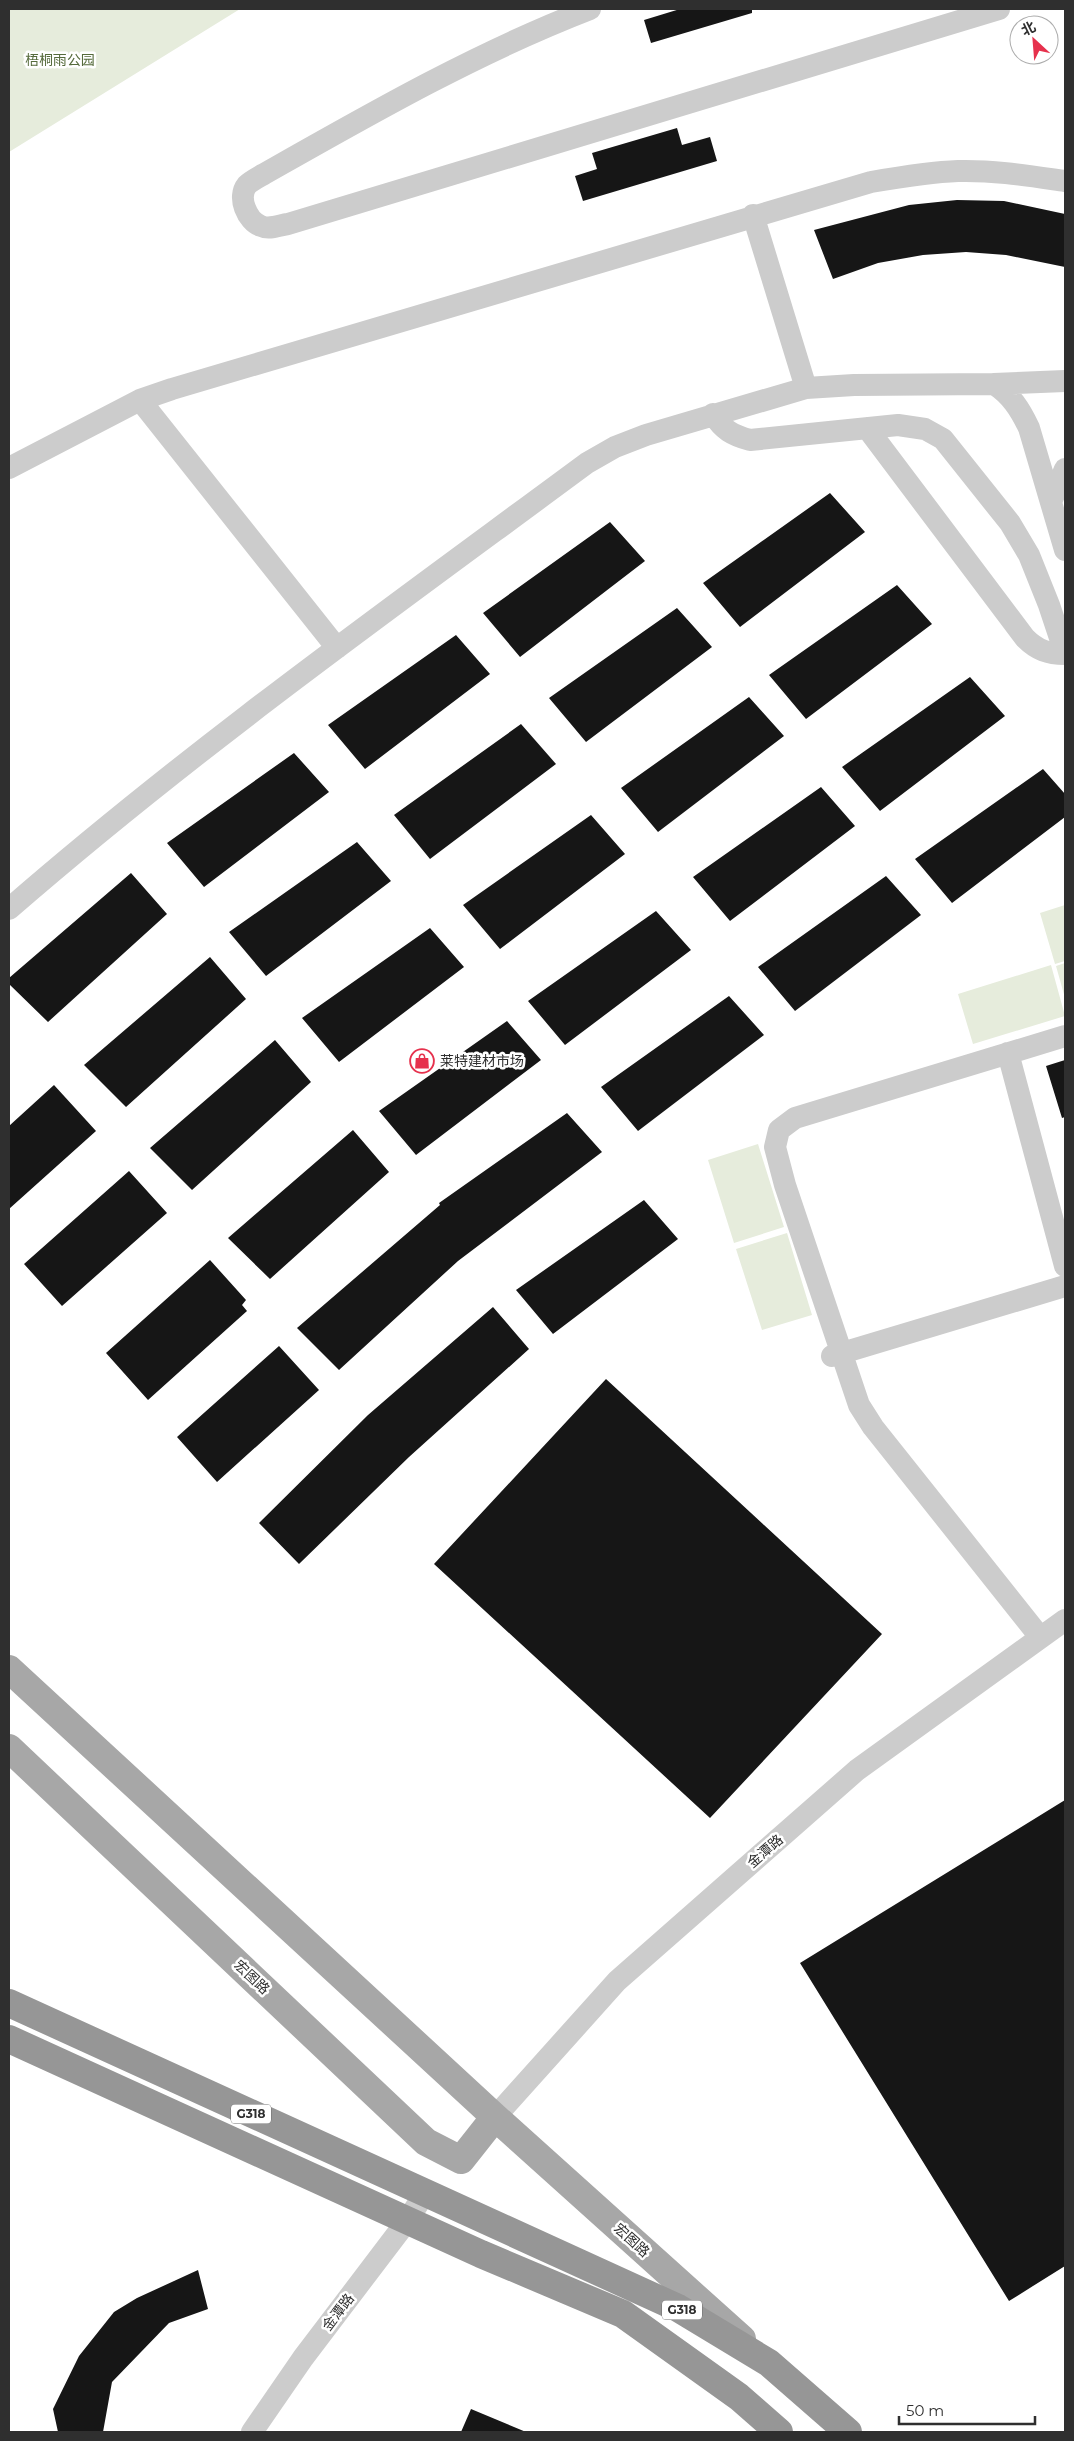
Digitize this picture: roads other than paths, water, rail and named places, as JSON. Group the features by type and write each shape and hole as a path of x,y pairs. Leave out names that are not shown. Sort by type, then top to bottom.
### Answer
{"highway":[{"name":"G318","path":"9,2003 425,2193"},
{"name":"G318","path":"9,2039 481,2254 623,2314 739,2397 779,2432"},
{"name":"宏图路","path":"425,2193 678,2308 769,2363 848,2432"}],"main road":[{"name":"宏图路","path":"9,1669 496,2117 769,2363"},
{"name":"宏图路","path":"9,1748 426,2142 462,2160 496,2117"}],"street":[{"path":"590,9 489,52 397,98 264,174 247,186 243,197 246,210 251,219 261,226 270,227 288,224 999,9"},
{"path":"9,468 140,400 172,388 753,215 871,182 920,174 960,171 1016,174 1065,182"},
{"path":"753,215 806,388"},
{"path":"9,909 199,751 587,464 622,444 713,414 806,388 854,385 994,384 1065,381"},
{"path":"994,384 1005,391 1020,409 1029,428 1065,550"},
{"path":"140,400 337,648"},
{"path":"713,414 721,428 733,436 750,440 866,428 898,425 925,429 944,439 1010,523 1029,555 1049,605 1065,654 1049,654 1032,645 1024,638 866,428"},
{"path":"1051,502 1065,469"},
{"path":"1040,1638 873,1427 859,1405 837,1354 775,1147 779,1130 795,1118 1065,1036"},
{"path":"1008,1053 1065,1266"},
{"path":"837,1354 1065,1286"},
{"name":"金潭路","path":"496,2117 617,1981 857,1770 1065,1620"},
{"name":"金潭路","path":"252,2432 303,2358 408,2221 425,2193"}],"place":[{"name":"莱特建材市场","path":"422,1061"}],"park label":[{"name":"梧桐雨公园","path":"60,60"}]}
